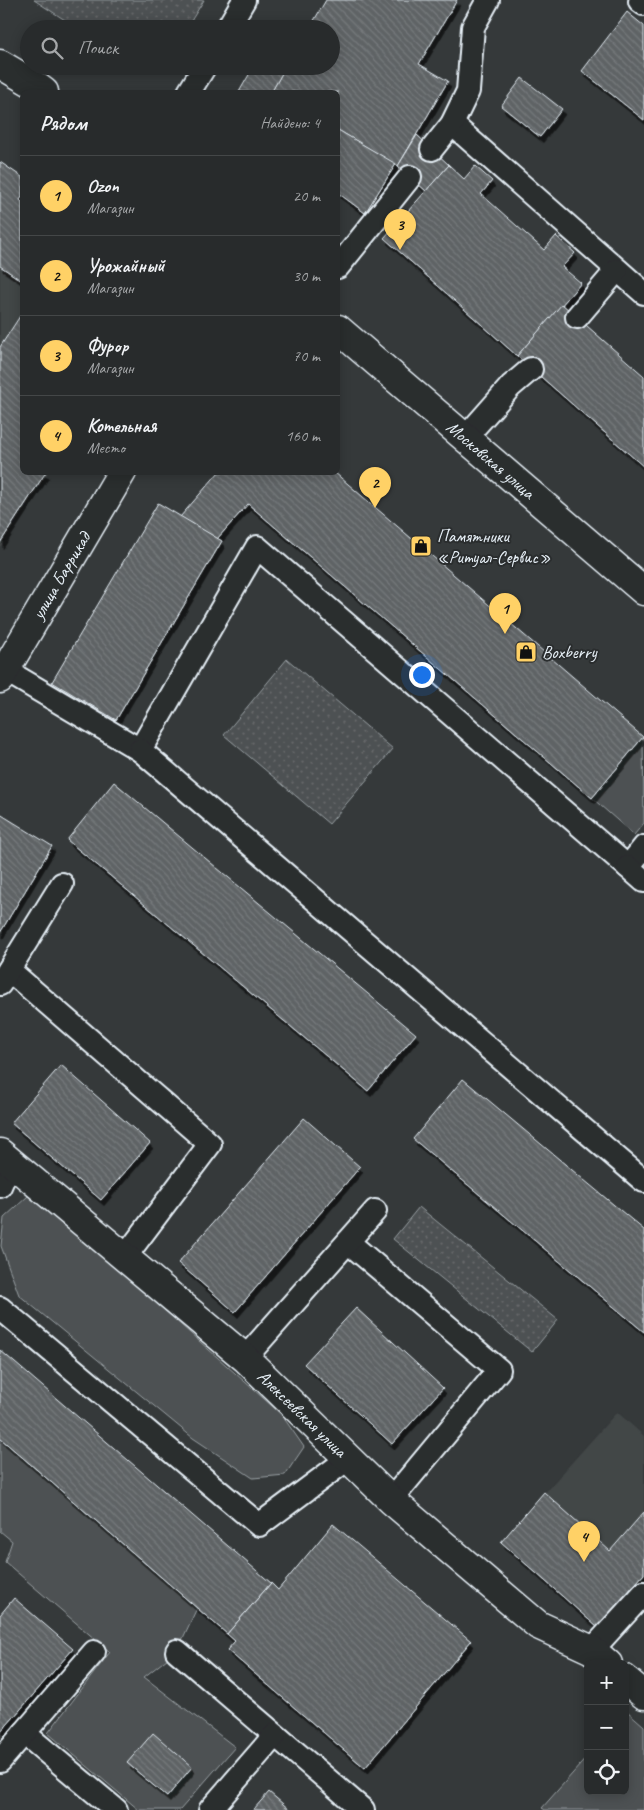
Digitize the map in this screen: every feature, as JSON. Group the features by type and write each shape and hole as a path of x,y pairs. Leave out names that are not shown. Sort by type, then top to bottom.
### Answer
{"street":[{"path":"0,64 41,90"},
{"name":"Московская улица","path":"340,331 644,592"},
{"name":"улица Баррикад","path":"2,674 120,475"},
{"name":"Алексеевская улица","path":"5,1157 245,1358 390,1500 538,1625 600,1657"},
{"path":"629,1682 644,1695"}],"lane":[{"path":"232,20 244,0"},
{"path":"432,149 452,124 468,91 473,27 488,0"},
{"path":"641,0 644,4"},
{"path":"190,90 199,75"},
{"path":"452,124 644,292"},
{"path":"340,264 410,177"},
{"path":"577,317 617,270"},
{"path":"465,438 511,386 531,369"},
{"path":"140,750 257,547 636,874 644,847"},
{"path":"2,674 140,750 644,1182"},
{"path":"62,884 4,977 210,1144 125,1257"},
{"path":"0,1186 5,1157"},
{"path":"245,1358 376,1211"},
{"path":"348,1242 500,1370 390,1500"},
{"path":"0,1308 259,1525 348,1458"},
{"path":"600,1657 644,1592"},
{"path":"177,1651 363,1810"},
{"path":"0,1761 94,1652"},
{"path":"24,1733 116,1810"},
{"path":"210,1810 275,1735"}],"shaded area":[{"path":"34,0 204,0 192,20 65,20"},
{"path":"0,162 20,176 20,475 47,475 0,547"},
{"path":"287,659 393,749 329,824 224,735"},
{"path":"643,737 644,823 634,835 592,798"},
{"path":"28,1196 108,1260 281,1414 304,1447 285,1475 253,1478 193,1438 19,1295 1,1246 4,1218"},
{"path":"419,1207 558,1320 532,1352 393,1239"},
{"path":"617,1412 644,1436 644,1574 597,1627 501,1542"},
{"path":"0,1438 197,1608 177,1651 144,1677 235,1747 180,1810 139,1810 48,1733 110,1652 5,1562 12,1541 0,1531"},
{"path":"629,1713 644,1726 644,1810 545,1810 542,1808 584,1761 584,1795 629,1795"}],"building":[{"path":"326,0 457,0 419,64 448,81 398,166 340,131 340,90 273,90 281,75 340,75 340,20 314,20"},
{"path":"627,12 644,26 644,120 582,71"},
{"path":"249,75 281,75 273,90 240,90"},
{"path":"522,78 562,109 540,137 501,106"},
{"path":"340,131 396,164 365,213 340,194"},
{"path":"417,135 449,165 426,191 398,166"},
{"path":"0,162 20,176 20,280 0,266"},
{"path":"449,165 464,179 475,166 492,181 481,194 544,250 556,236 575,253 562,267 581,283 517,356 384,238"},
{"path":"562,304 644,376 644,467 517,356"},
{"path":"20,316 20,475 44,475 0,543 0,347"},
{"path":"216,475 337,475 643,737 592,798 248,504 217,539 180,517"},
{"path":"158,503 222,541 116,720 52,682"},
{"path":"114,782 416,1034 368,1091 67,840"},
{"path":"0,814 52,846 0,933"},
{"path":"61,1065 150,1143 101,1200 11,1123"},
{"path":"463,1079 644,1230 644,1332 413,1139"},
{"path":"304,1118 360,1167 235,1312 178,1263"},
{"path":"356,1308 443,1388 392,1444 304,1364"},
{"path":"0,1350 271,1583 227,1634 0,1438"},
{"path":"544,1492 610,1551 644,1512 644,1574 597,1627 501,1542"},
{"path":"333,1524 471,1641 365,1768 227,1650 235,1641 227,1634 271,1583 278,1590"},
{"path":"14,1598 73,1649 0,1733 0,1615"},
{"path":"153,1733 192,1767 167,1797 127,1763"},
{"path":"269,1792 290,1810 253,1810"}],"place":[{"name":"Фурор","path":"400,250"},
{"name":"Урожайный","path":"375,508"},
{"name":"Памятники «Ритуал-Сервис»","path":"421,546"},
{"name":"Ozon","path":"505,634"},
{"name":"Boxberry","path":"526,652"},
{"name":"Котельная","path":"584,1562"}]}
